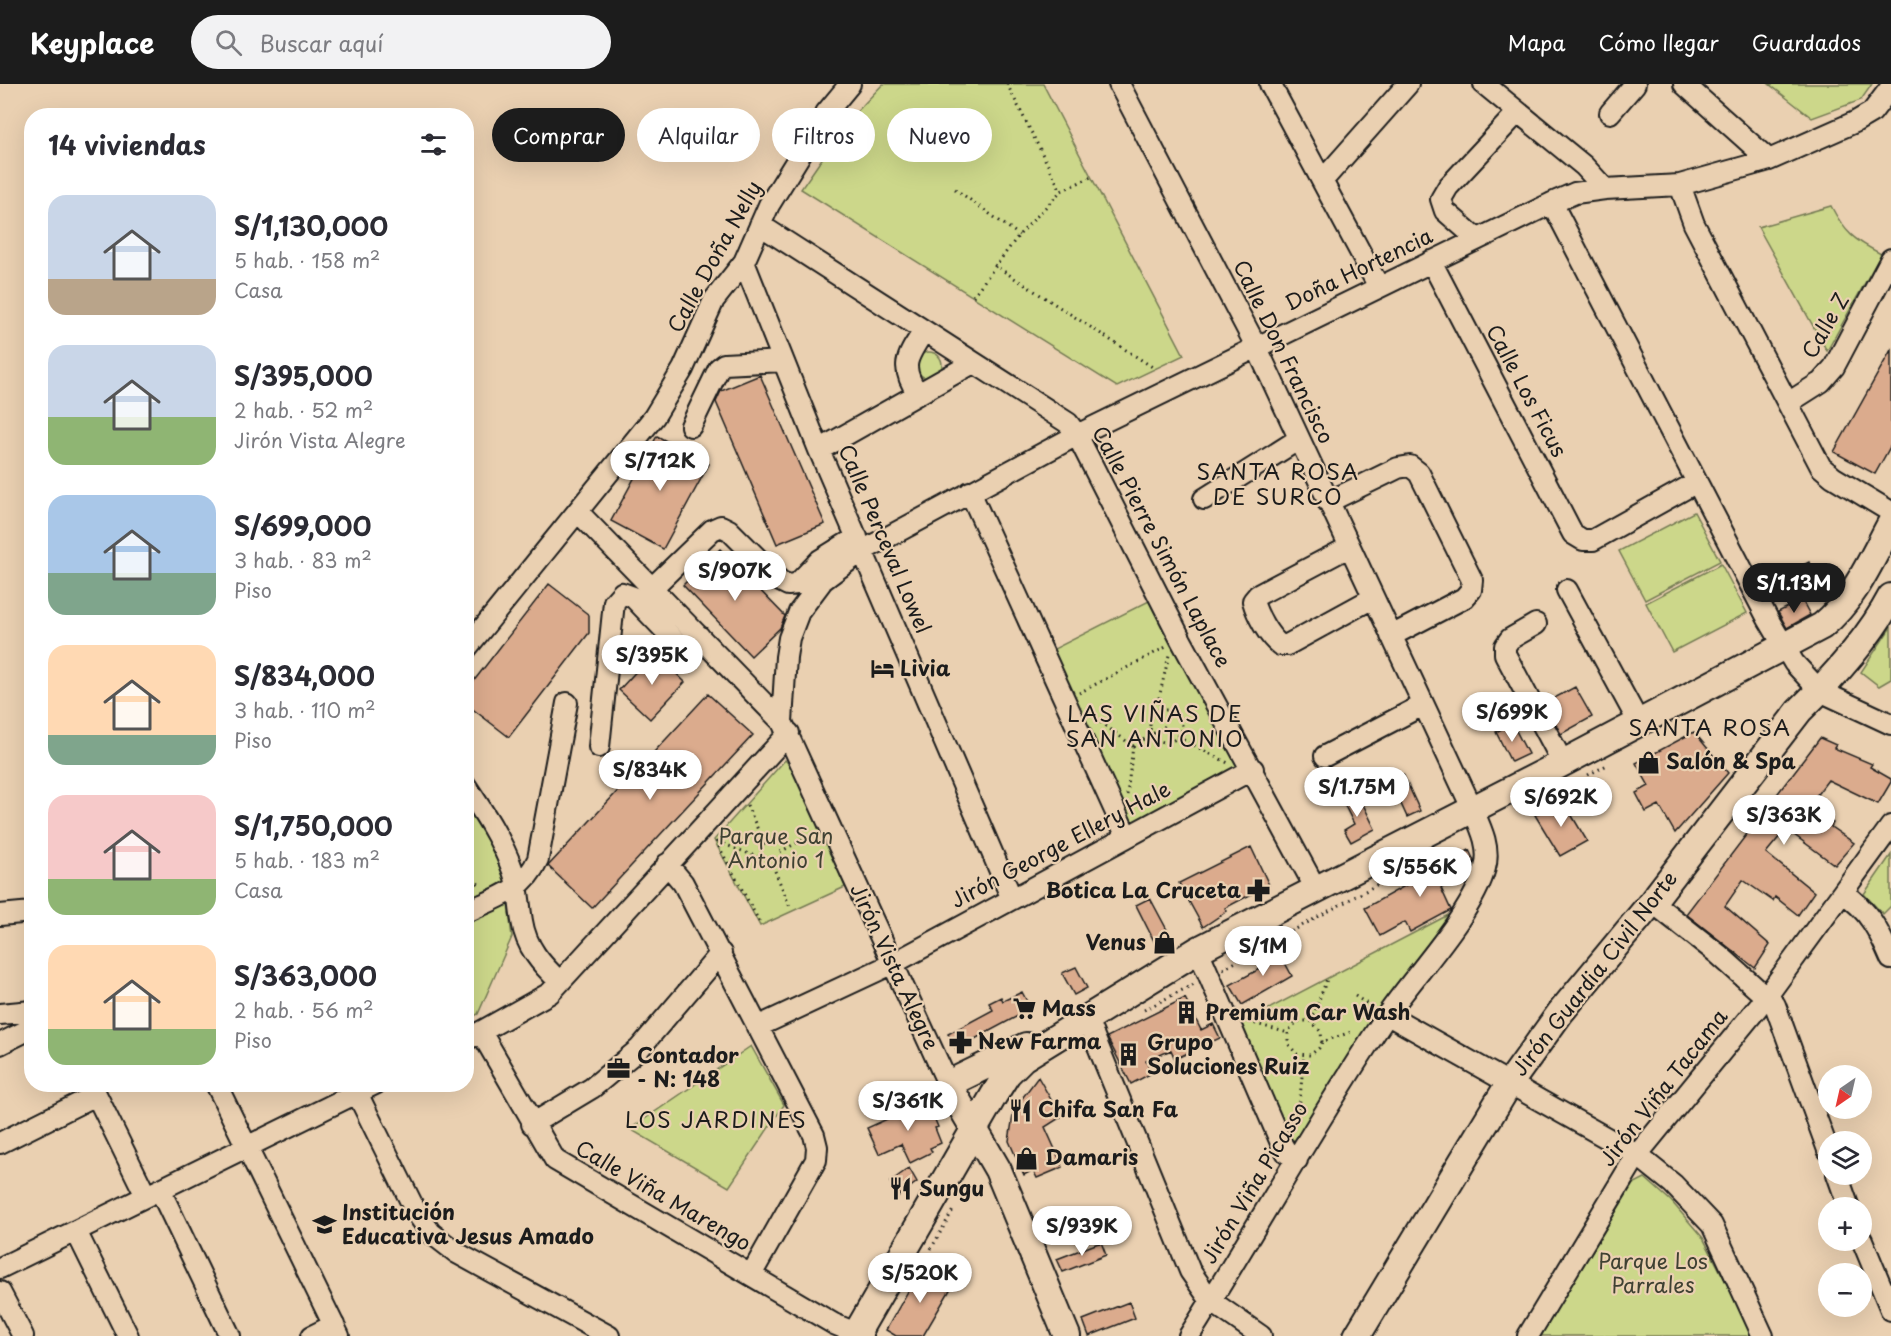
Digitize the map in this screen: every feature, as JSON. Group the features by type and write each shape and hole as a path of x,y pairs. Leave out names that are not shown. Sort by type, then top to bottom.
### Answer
{"main road":[{"path":"858,1335 1007,1074 1023,1058 1086,1017 1198,950 1563,763 1822,626 1845,606 1891,523"},
{"name":"Jirón Guardia Civil Norte","path":"1357,1336 1509,1084 1560,1012 1652,902 1799,711 1820,691 1880,617 1891,597"},
{"path":"1067,1336 998,1170 948,1084 1086,1017"}],"street":[{"name":"Calle Doña Nelly","path":"474,640 579,513 654,417 683,369 714,300 744,262 769,205 826,113 850,84"},
{"name":"Calle Don Francisco","path":"1119,84 1257,348 1472,808"},
{"path":"1270,84 1379,287"},
{"path":"1323,180 1408,84"},
{"path":"1484,84 1584,166 1605,189"},
{"path":"1610,113 1635,84"},
{"path":"1684,84 1769,160"},
{"name":"Doña Hortencia","path":"859,544 970,492 1194,376 1257,348 1552,202 1575,193 1680,184 1769,160 1855,122 1872,112 1891,87"},
{"path":"1477,239 1445,211 1441,199 1448,187 1518,112"},
{"path":"1680,184 1694,224 1821,467 1833,477 1891,512"},
{"path":"1552,202 1696,482 1794,663 1820,691 1891,724"},
{"name":"Calle Pierre Simón Laplace","path":"760,225 1068,423 1077,435 1181,640 1253,769 1316,889"},
{"name":"Calle Z","path":"1788,404 1821,382 1834,367 1891,260"},
{"name":"Calle Los Ficus","path":"1431,261 1573,534 1583,540 1593,540 1696,482"},
{"name":"Calle Perceval Lowel","path":"744,262 819,450 1012,899"},
{"path":"918,394 909,380 906,364 907,358 924,331"},
{"path":"691,426 719,368 724,364 783,361"},
{"path":"819,450 973,363"},
{"path":"1204,499 1299,439"},
{"path":"1328,502 1398,468 1410,466 1419,473 1472,580 1471,590 1464,598 1391,636"},
{"path":"970,492 1127,837"},
{"name":"Jirón Vista Alegre","path":"579,513 785,727 948,1084"},
{"path":"652,588 712,530 722,526 729,530 780,581 788,585 797,584 820,561 859,544"},
{"path":"474,1036 538,1002 560,982 668,864 785,727 789,638 799,612 823,580 859,544"},
{"path":"1349,547 1258,596 1253,601 1255,608 1273,640 1280,645 1287,645 1373,598"},
{"path":"1567,590 1639,723"},
{"path":"599,747 614,602 617,597 622,593 633,597 680,646 690,645 699,636"},
{"path":"1536,624 1510,639 1505,646 1506,654 1563,763"},
{"path":"474,908 518,887 531,876 538,859 567,703"},
{"path":"1324,756 1423,705"},
{"name":"Jirón George Ellery Hale","path":"758,1027 892,964 1253,769"},
{"path":"474,799 505,851 518,887 522,924 532,951 560,982"},
{"name":"Jirón Viña Picasso","path":"1189,1336 1297,1160 1383,1013 1467,906 1481,879 1487,856 1481,828 1472,808"},
{"name":"Jirón Viña Tacama","path":"1528,1336 1637,1155 1767,996 1891,826"},
{"name":"Calle Viña Marengo","path":"474,1036 555,1160 568,1170 751,1275 816,1160 817,1147 814,1135 721,953 684,883 668,864"},
{"path":"1844,893 1865,909 1877,927 1891,959"},
{"path":"1652,902 1767,996 1780,1016 1821,1131"},
{"path":"0,915 24,913"},
{"path":"1198,950 1216,975 1281,1143 1287,1153 1297,1160"},
{"path":"532,1124 592,1088 639,1049 721,953"},
{"path":"0,1014 24,1012"},
{"path":"1383,1013 1637,1155 1672,1184 1712,1225 1763,1336"},
{"path":"1086,1017 1190,1271 1211,1301 1260,1336"},
{"path":"0,1044 24,1033"},
{"path":"0,1143 90,1092"},
{"path":"95,1092 231,1336"},
{"path":"220,1092 336,1330 312,1336"},
{"path":"0,1268 357,1093 416,1212 431,1233 457,1253 609,1336"},
{"path":"76,1231 128,1336"},
{"path":"1866,1251 1891,1311"},
{"path":"751,1275 834,1324 858,1335"},
{"path":"0,1292 23,1336"}],"path":[{"path":"1007,84 1061,190"},
{"path":"972,296 994,265 1061,190 1091,177"},
{"path":"955,189 1019,236"},
{"path":"994,265 1154,368"},
{"path":"1065,700 1171,645 1159,698 1160,711"},
{"path":"1160,711 1174,712 1179,717 1181,730 1178,736 1168,742 1152,735 1151,718 1160,711"},
{"path":"1086,712 1133,746"},
{"path":"1133,746 1167,725"},
{"path":"1178,736 1230,764"},
{"path":"1126,803 1133,746"},
{"path":"747,805 766,848"},
{"path":"780,852 814,833"},
{"path":"758,857 716,841 760,923"},
{"path":"1136,1014 1216,975 1421,861"},
{"path":"775,871 790,907"},
{"path":"474,879 488,896"},
{"path":"1311,1021 1328,979"},
{"path":"1355,996 1383,1013"},
{"path":"1322,1042 1321,1032 1311,1021 1298,1021 1288,1033 1288,1044 1292,1050 1304,1055 1315,1052 1322,1042 1359,1029"},
{"path":"1247,1022 1288,1033"},
{"path":"1297,1130 1304,1055"},
{"path":"929,1252 958,1201"}],"green space":[{"path":"883,84 1043,84 1184,355 1117,387 801,189 820,162 875,162 875,108 860,108"},
{"path":"1769,84 1872,84 1861,100 1812,118"},
{"path":"1831,206 1851,235 1881,254 1827,351 1758,227"},
{"path":"929,352 938,356 942,365 938,374 929,378 920,374 916,365 920,356"},
{"path":"1694,512 1720,561 1645,600 1619,551"},
{"path":"1721,564 1747,613 1672,652 1646,603"},
{"path":"1153,599 1241,770 1128,827 1052,650"},
{"path":"1891,627 1891,679 1879,686 1861,672"},
{"name":"Parque San Antonio 1","path":"785,760 800,776 845,887 760,926 714,840"},
{"path":"474,815 496,854 508,888 474,904"},
{"path":"1891,855 1891,906 1883,914 1864,894"},
{"path":"505,902 508,904 512,937 478,1014 474,1016 474,918"},
{"path":"1452,913 1398,987 1299,1142 1288,1138 1240,1024"},
{"path":"751,1046 784,1105 729,1187 630,1129"},
{"name":"Parque Los Parrales","path":"1645,1178 1671,1201 1703,1238 1754,1336 1540,1336 1633,1184"}],"building":[{"path":"1891,350 1891,445 1875,474 1834,452"},
{"path":"760,375 825,524 777,544 716,402 721,391"},
{"path":"657,436 709,464 663,549 611,521"},
{"path":"720,549 785,616 780,628 751,656 683,585"},
{"path":"1809,562 1822,587 1804,596 1791,571"},
{"path":"549,584 589,615 589,633 509,737 474,710 474,681"},
{"path":"1802,600 1810,615 1787,628 1778,612"},
{"path":"654,652 685,682 650,719 619,690"},
{"path":"1575,687 1592,717 1561,734 1545,703"},
{"path":"708,694 753,735 592,908 548,866"},
{"path":"1512,723 1528,754 1511,762 1496,732"},
{"path":"1694,732 1728,773 1675,833 1659,805 1646,812 1636,793 1649,786 1636,763"},
{"path":"1820,738 1836,745 1834,748 1872,764 1870,767 1891,779 1891,782 1878,804 1828,780 1809,805 1833,823 1831,827 1854,843 1835,865 1786,829 1766,853 1814,892 1798,915 1775,897 1773,901 1743,880 1725,906 1770,945 1755,968 1686,914"},
{"path":"1403,774 1420,811 1407,817 1390,780"},
{"path":"1357,792 1375,829 1351,842 1344,830 1354,824 1342,800"},
{"path":"1562,799 1587,841 1560,856 1535,815"},
{"path":"1251,847 1269,885 1225,908 1227,911 1203,927 1179,883"},
{"path":"1469,850 1474,861 1466,883 1463,876 1441,888 1451,910 1410,932 1405,922 1380,936 1365,908"},
{"path":"1150,898 1174,943 1159,951 1136,905"},
{"path":"1276,946 1292,976 1242,1005 1230,985 1267,965 1261,954"},
{"path":"1076,967 1087,988 1074,995 1062,973"},
{"path":"1022,992 1031,1009 956,1049 948,1034 993,1010 989,1003 1001,997 1003,1001"},
{"path":"1185,998 1201,1030 1213,1024 1220,1038 1175,1059 1171,1050 1146,1061 1152,1073 1131,1084 1107,1037"},
{"path":"1038,1077 1061,1117 1045,1127 1063,1167 1037,1178 1033,1170 1024,1175 1009,1141 1014,1109"},
{"path":"927,1101 938,1127 935,1128 941,1143 930,1148 932,1152 910,1163 901,1144 879,1154 867,1128"},
{"path":"909,1168 917,1182 897,1197 890,1182"},
{"path":"1101,1242 1106,1255 1063,1272 1057,1259"},
{"path":"923,1265 954,1283 923,1336 896,1336 886,1330"},
{"path":"1129,1302 1135,1318 1089,1336 1083,1320"}],"place":[{"name":"Livia","path":"882,669"},
{"name":"Salón & Spa","path":"1648,762"},
{"name":"Botica La Cruceta","path":"1259,891"},
{"name":"Venus","path":"1164,943"},
{"name":"Mass","path":"1024,1009"},
{"name":"Premium Car Wash","path":"1187,1013"},
{"name":"New Farma","path":"960,1042"},
{"name":"Grupo Soluciones Ruiz","path":"1129,1055"},
{"name":"Contador - N: 148","path":"619,1068"},
{"name":"Chifa San Fa","path":"1020,1110"},
{"name":"Damaris","path":"1027,1158"},
{"name":"Sungu","path":"901,1189"},
{"name":"Institución Educativa Jesus Amado","path":"324,1225"}],"district":[{"name":"SANTA ROSA DE SURCO","path":"1278,485"},
{"name":"LAS VIÑAS DE SAN ANTONIO","path":"1155,726"},
{"name":"SANTA ROSA","path":"1710,728"},
{"name":"LOS JARDINES","path":"716,1120"}]}
